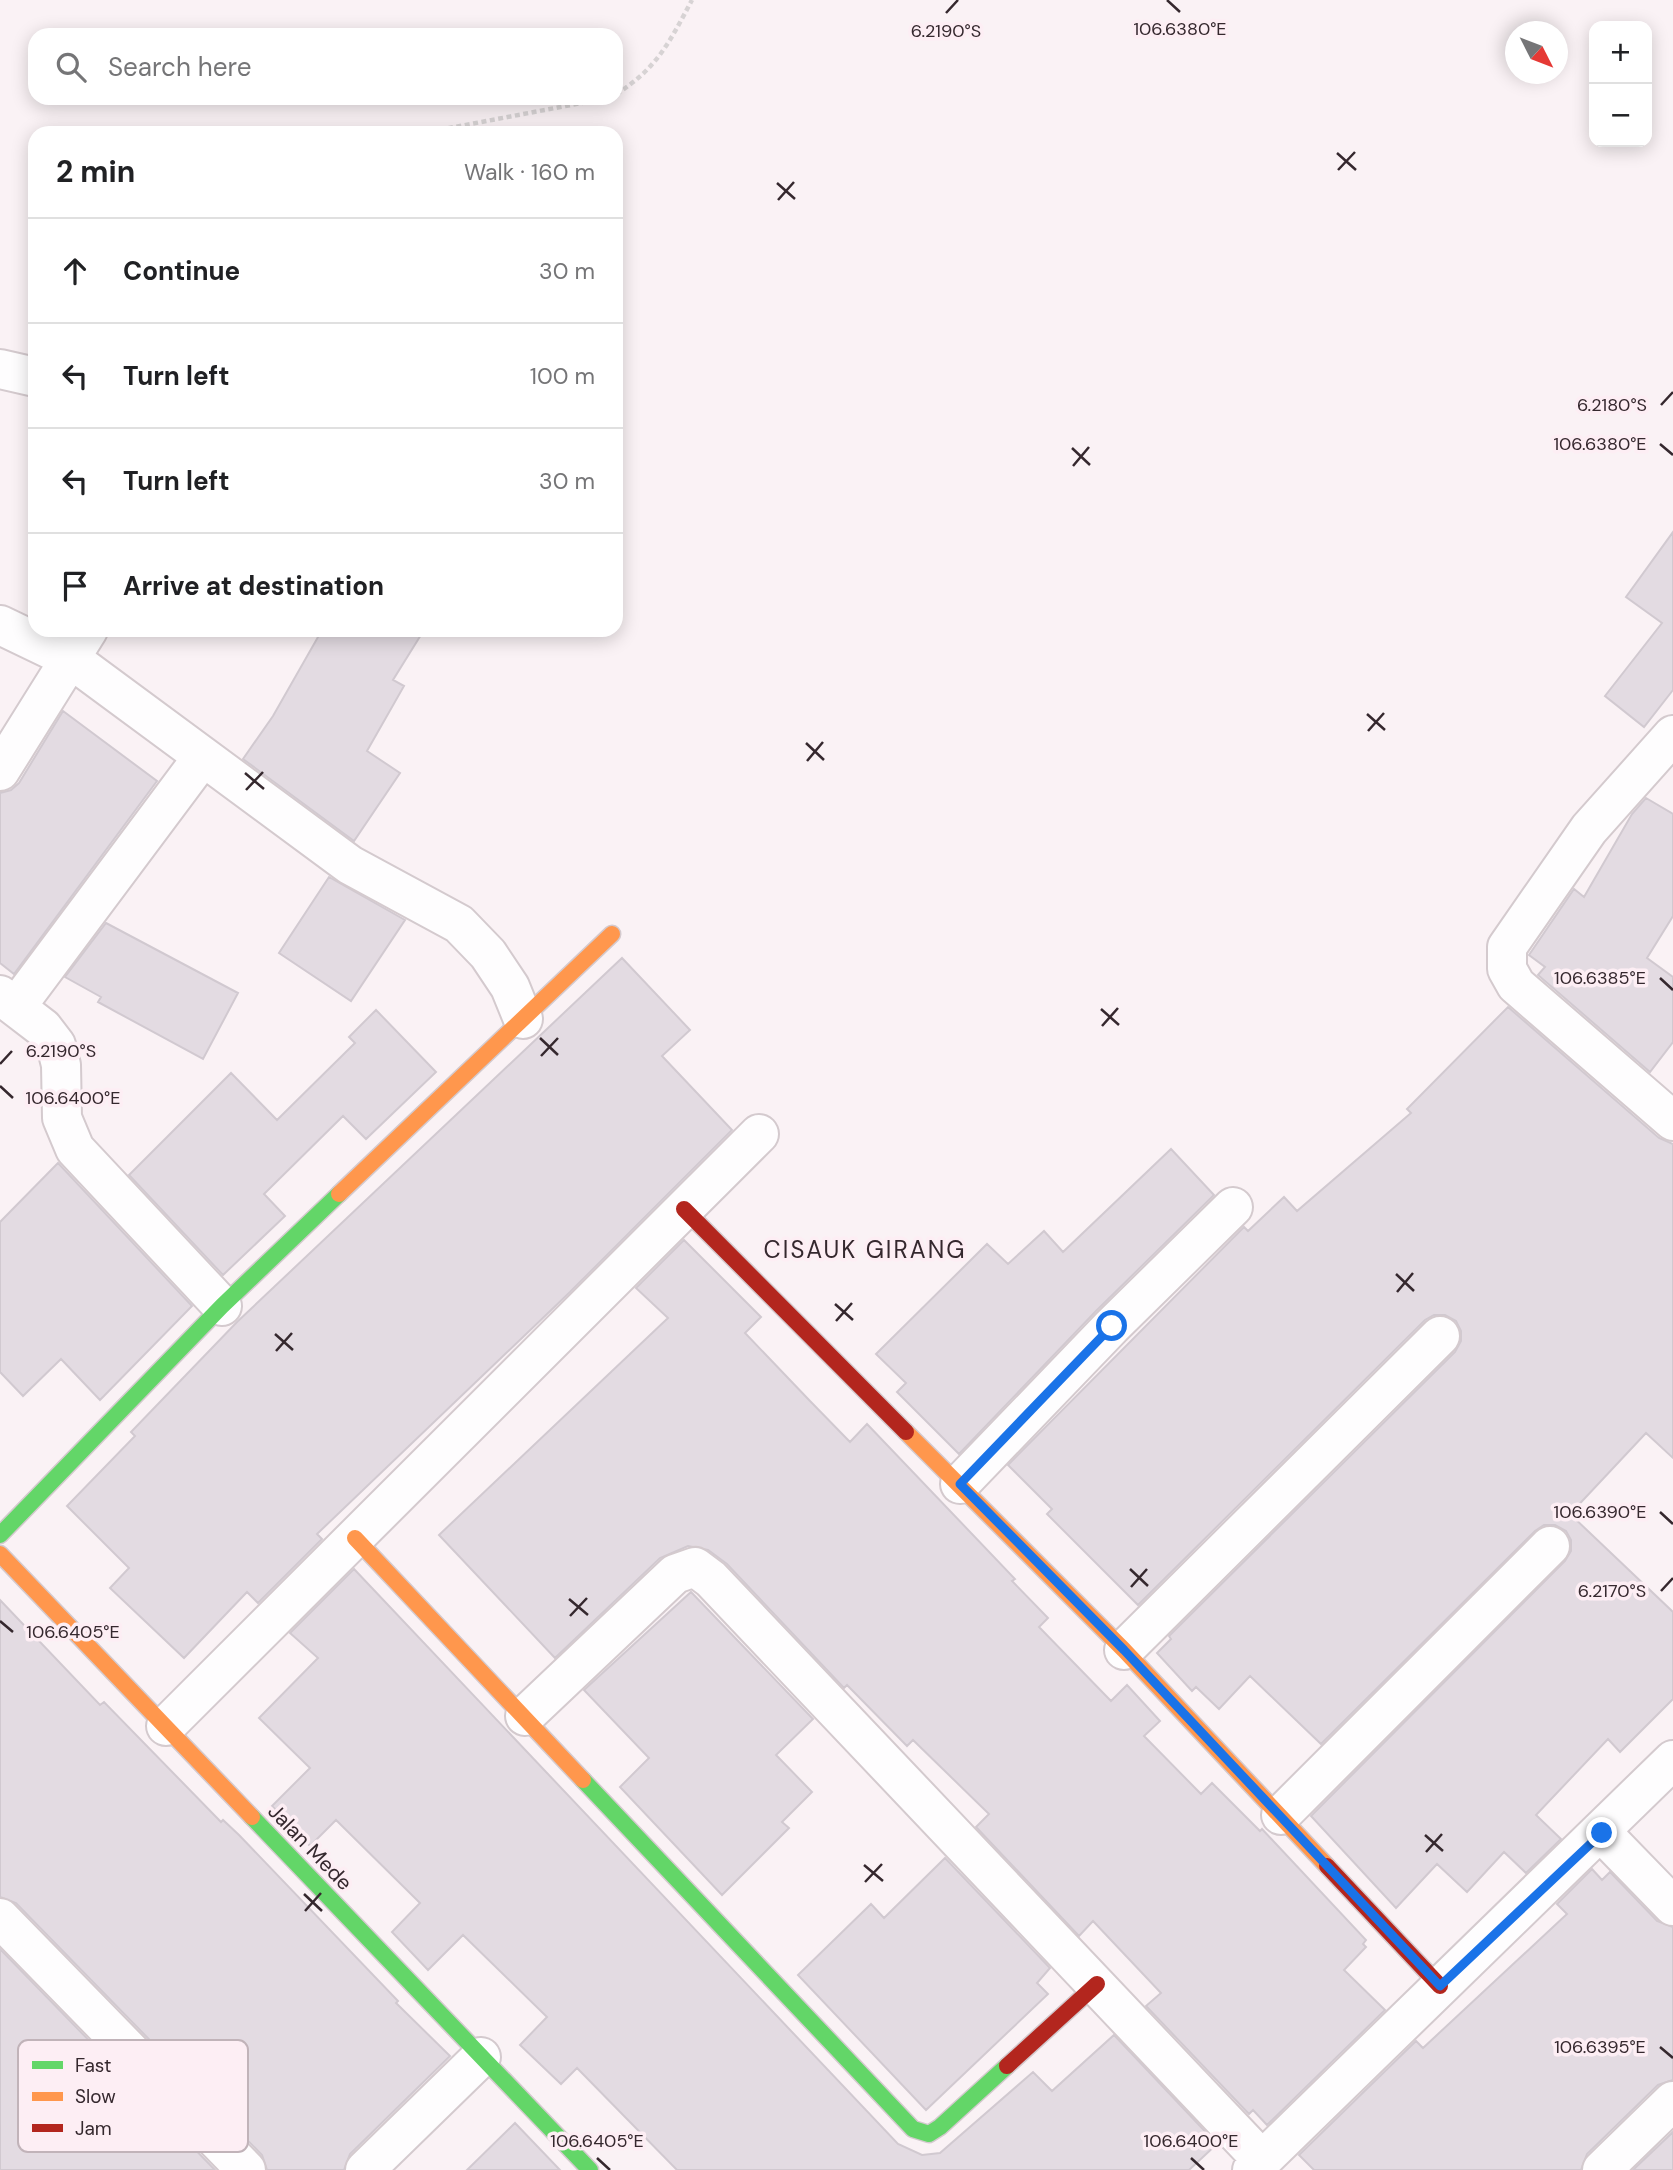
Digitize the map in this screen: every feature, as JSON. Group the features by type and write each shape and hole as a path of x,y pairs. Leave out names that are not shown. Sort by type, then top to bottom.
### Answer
{"street":[{"path":"0,369 28,375"},
{"path":"0,625 28,632"},
{"path":"50,637 79,644 202,758 350,865 459,924 488,954 510,987 523,1019"},
{"path":"0,771 79,644"},
{"path":"1668,1109 1516,985 1507,969 1507,947 1589,829 1673,735"},
{"path":"202,758 8,1001 43,1028 56,1045 61,1065 62,1118 75,1149 222,1306"},
{"path":"0,1535 222,1306 612,934"},
{"path":"166,1726 759,1134"},
{"path":"960,1484 1112,1326 1233,1207"},
{"path":"684,1209 1124,1650 1440,1986"},
{"path":"1124,1650 1440,1336"},
{"path":"355,1538 920,2133 929,2134 940,2127 1097,1984"},
{"path":"1281,1815 1550,1546"},
{"name":"Jalan Mede","path":"0,1553 590,2170"},
{"path":"525,1716 675,1574 695,1567 711,1579 1097,1984 1257,2165 1602,1833 1673,1760"},
{"path":"1602,1833 1673,1906"},
{"path":"0,1918 119,2040"},
{"path":"365,2170 481,2057"},
{"path":"1602,2170 1673,2101"},
{"path":"228,2152 246,2170"}],"path":[{"path":"623,89 642,78 662,54 692,0"},
{"path":"460,126 571,105"}],"building":[{"path":"1673,532 1673,690 1644,727 1605,696 1662,623 1626,597"},
{"path":"318,637 420,637 393,680 404,686 367,751 400,773 354,841 243,759 273,716"},
{"path":"63,711 157,781 14,974 0,963 0,793 11,790 19,783"},
{"path":"1646,798 1673,814 1673,916 1647,958 1673,977 1673,1042 1650,1072 1538,975 1545,967 1529,955 1574,889 1584,897 1632,814"},
{"path":"329,877 405,920 351,1001 279,953"},
{"path":"106,923 238,993 203,1059 98,1002 101,997 65,977"},
{"path":"622,958 690,1030 662,1056 732,1130 570,1292 317,1534 322,1539 258,1603 247,1592 184,1658 110,1588 129,1568 67,1506 135,1436 131,1432 237,1322"},
{"path":"1508,1007 1659,1138 1673,1144 1673,1458 1646,1433 1570,1514 1673,1612 1673,1699 1620,1752 1608,1739 1536,1815 1561,1839 1526,1873 1504,1852 1467,1892 1437,1864 1396,1908 1311,1816 1565,1561 1571,1551 1571,1540 1566,1531 1555,1525 1544,1525 1535,1531 1321,1744 1250,1676 1219,1709 1196,1687 1192,1691 1157,1653 1171,1639 1169,1636 1455,1352 1461,1341 1461,1331 1456,1321 1445,1315 1434,1315 1425,1320 1138,1605 1047,1514 1052,1509 1008,1465 1244,1227 1248,1231 1284,1197 1297,1211 1411,1113 1407,1109"},
{"path":"376,1010 436,1072 366,1139 343,1116 264,1194 285,1216 223,1275 129,1175 231,1073 277,1120 355,1043 349,1037"},
{"path":"1171,1149 1214,1195 1096,1311 959,1454 897,1392 906,1383 876,1354 987,1244 1008,1264 1044,1231 1063,1252"},
{"path":"58,1163 192,1306 100,1400 61,1359 23,1396 0,1372 0,1222"},
{"path":"684,1240 761,1317 745,1333 810,1401 850,1442 867,1424 1015,1579 1012,1581 1048,1618 1039,1627 1111,1701 1127,1685 1160,1721 1144,1736 1201,1794 1212,1783 1260,1831 1262,1829 1366,1940 1363,1944 1366,1947 1344,1970 1385,2010 1267,2125 1253,2110 1249,2114 1146,2006 1161,1993 1093,1921 1079,1936 976,1827 989,1814 913,1740 907,1746 847,1685 844,1688 727,1564 708,1550 688,1546 660,1558 555,1658 439,1535 668,1318 636,1288"},
{"path":"354,1569 898,2144 922,2155 940,2153 1033,2072 1052,2091 1114,2035 1217,2144 1189,2170 677,2170 577,2068 561,2084 520,2045 547,2017 463,1935 428,1970 392,1932 420,1903 336,1820 310,1846 272,1806 310,1768 259,1718 318,1658 290,1633"},
{"path":"691,1592 813,1719 776,1755 812,1792 782,1822 789,1828 722,1895 620,1787 649,1758 584,1690"},
{"path":"0,1600 100,1705 104,1702 221,1822 223,1820 239,1835 398,2001 396,2003 450,2056 350,2154 344,2170 267,2170 262,2155 248,2141 248,2040 150,2040 16,1903 0,1897"},
{"path":"945,1858 1050,1968 1037,1983 1048,1994 926,2110 798,1975 871,1904 884,1918"},
{"path":"1592,1869 1602,1880 1610,1872 1657,1921 1673,1927 1673,2080 1658,2085 1587,2154 1581,2170 1314,2170 1299,2155 1416,2041 1423,2048 1567,1914 1557,1904"},
{"path":"0,1949 89,2040 18,2040 18,2152 197,2152 215,2170 0,2170"},
{"path":"515,2123 560,2170 467,2170"},
{"path":"1673,2132 1673,2170 1633,2170"}],"traffic: fast":[{"path":"0,1535 222,1306 339,1194"},
{"path":"583,1780 913,2129 929,2134 940,2127 1007,2066"},
{"path":"252,1817 590,2170"}],"traffic: slow":[{"path":"339,1194 612,934"},
{"path":"906,1432 1124,1650 1327,1866"},
{"path":"355,1538 583,1780"},
{"path":"0,1554 252,1817"}],"traffic: jam":[{"path":"684,1209 906,1432"},
{"path":"1327,1866 1440,1986"},
{"path":"1007,2066 1097,1984"}],"district":[{"name":"CISAUK GIRANG","path":"865,1249"}],"route":[{"path":"1112,1326 960,1484 1124,1650 1440,1986 1602,1833"}]}
